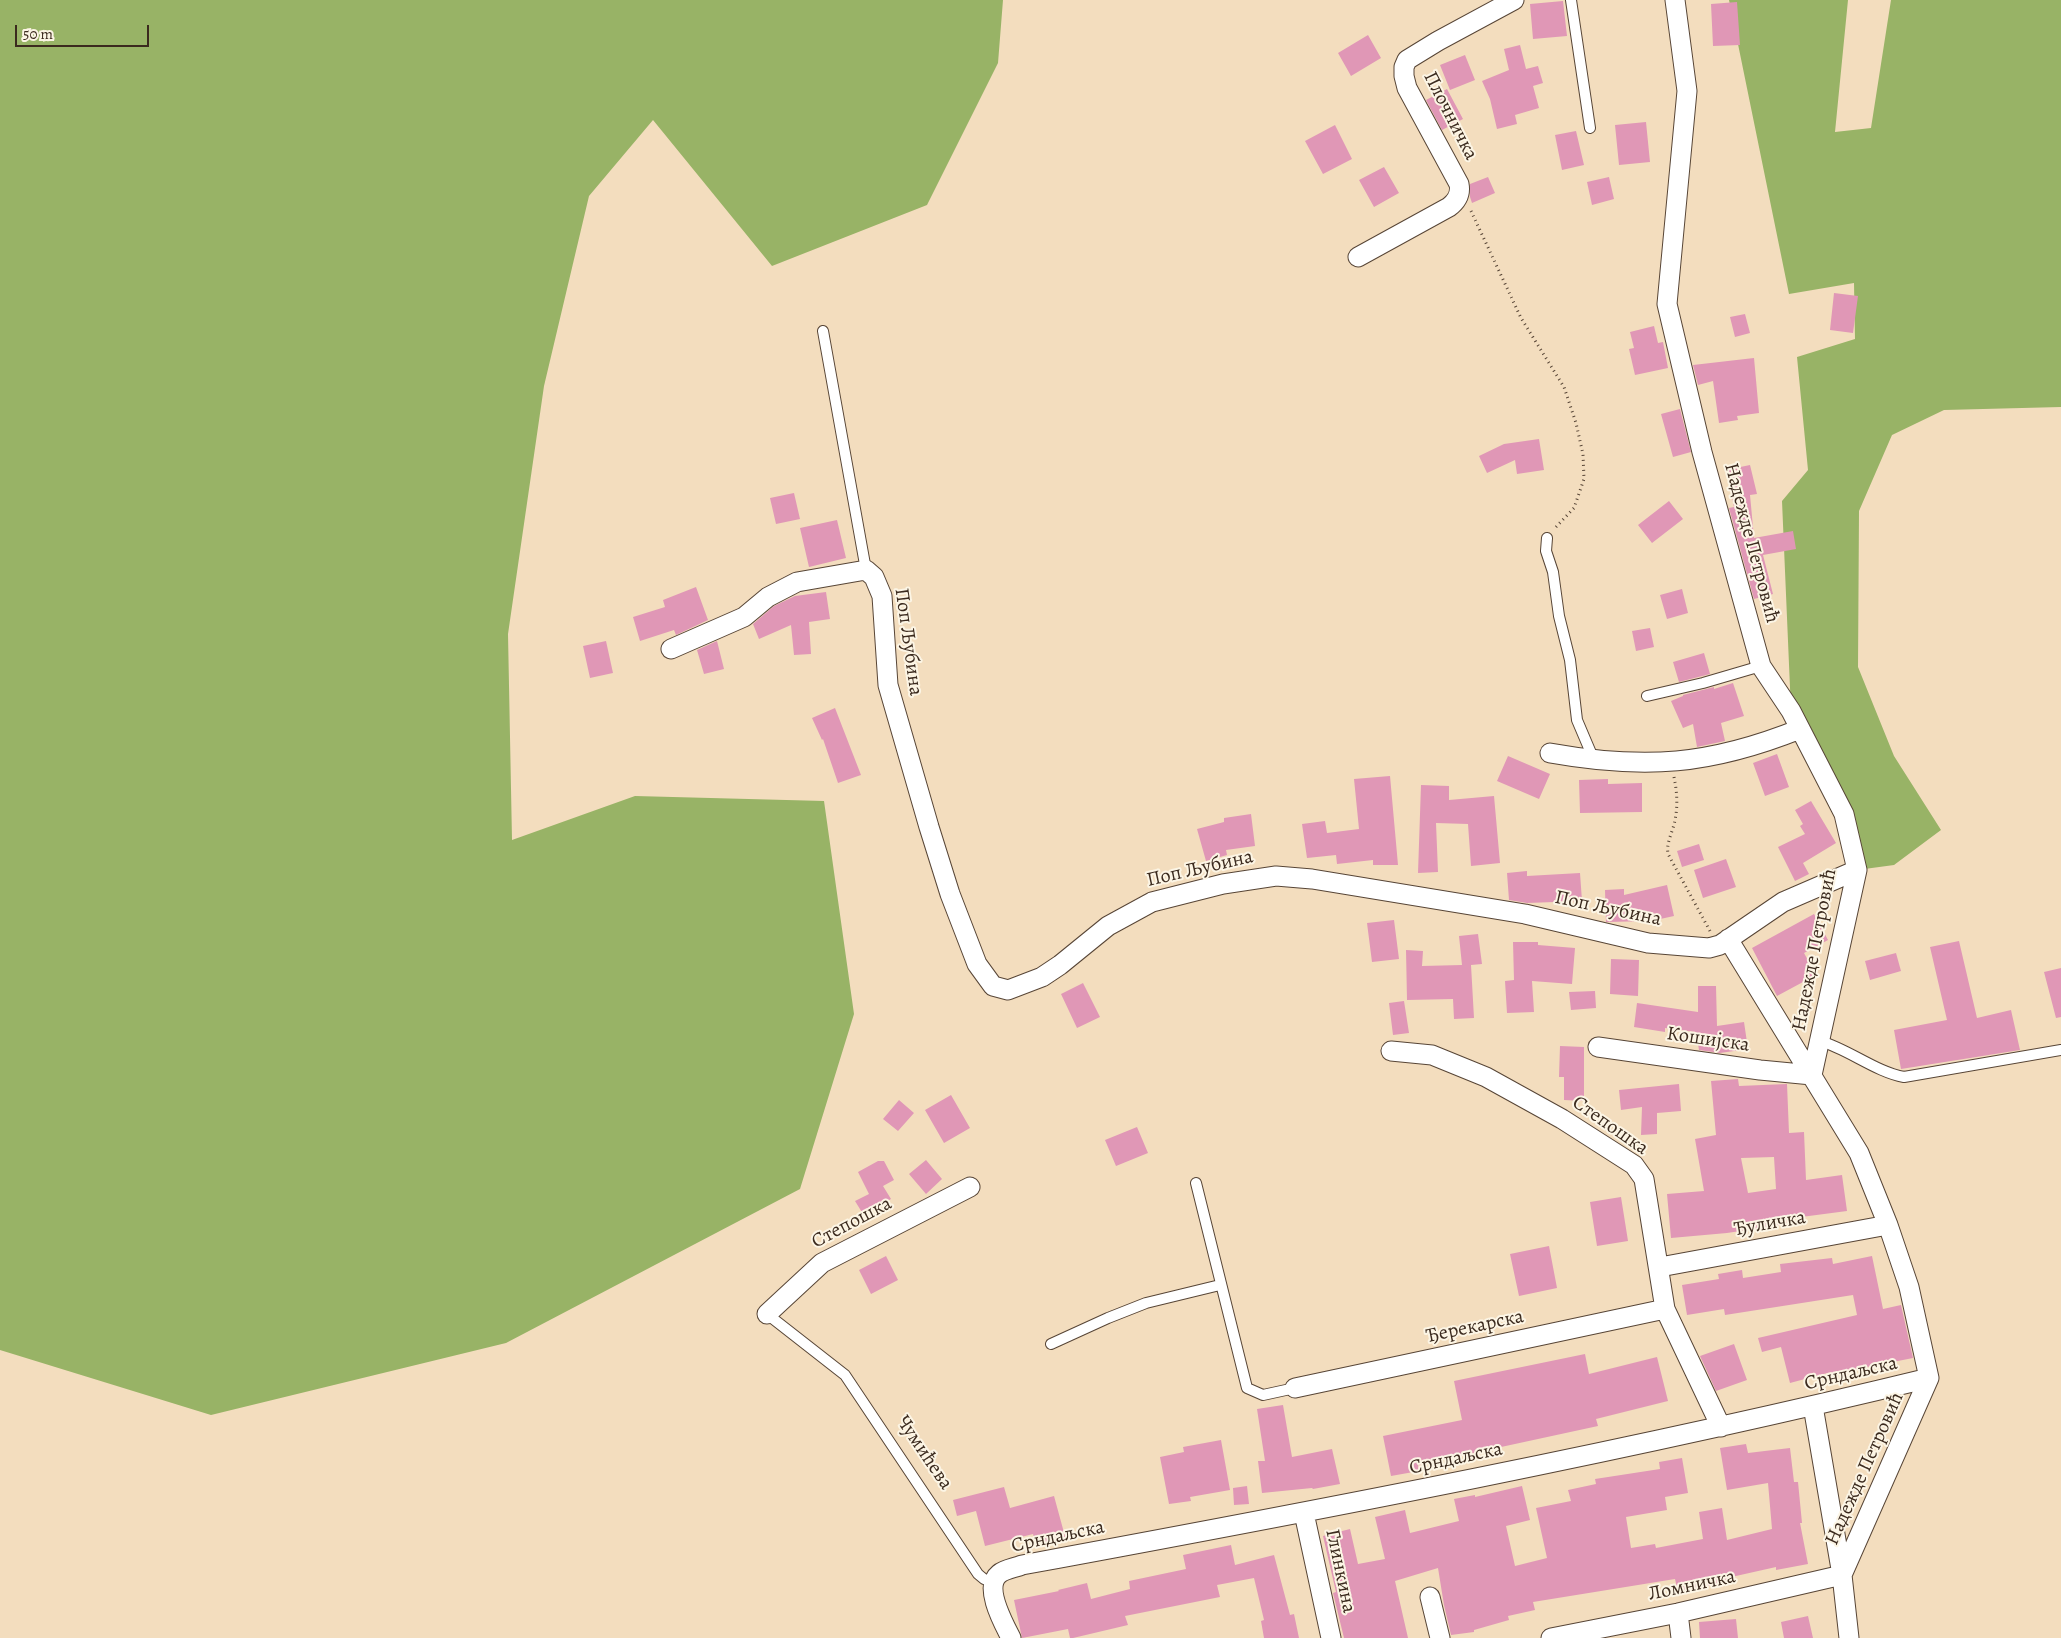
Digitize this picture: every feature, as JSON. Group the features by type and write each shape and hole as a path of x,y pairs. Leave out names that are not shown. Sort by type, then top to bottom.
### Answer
{"street":[{"name":"Плочничка","path":"1458,198 1459,184 1407,88 1404,67 1407,60 1416,54 1514,0"},
{"name":"Надежде Петровић","path":"1675,0 1687,91 1668,304 1702,452 1761,666 1791,711 1844,814 1857,870 1812,1075"},
{"path":"1358,257 1450,207 1458,198"},
{"name":"Поп Љубина","path":"671,649 744,616 768,597 796,582 866,570 874,577 882,596 888,685 950,894 977,964 994,986 1008,990 1042,976 1060,965 1108,926 1152,902 1223,884 1276,876 1312,879 1525,914 1648,943 1709,948 1724,942 1783,902 1857,870"},
{"path":"1550,753 1619,762 1696,760 1776,739 1800,729"},
{"name":"Надежде Петровић","path":"1724,942 1812,1075 1859,1153 1888,1225 1908,1288 1929,1378 1842,1575"},
{"name":"Кошијска","path":"1598,1047 1760,1070 1812,1075"},
{"name":"Степошка","path":"1391,1051 1432,1054 1486,1077 1562,1119 1634,1165 1644,1179 1660,1267 1665,1309 1721,1428"},
{"name":"Степошка","path":"767,1314 822,1263 970,1187"},
{"name":"Ђуличка","path":"1660,1267 1888,1225"},
{"name":"Ђерекарска","path":"1295,1388 1665,1309"},
{"name":"Срндаљска","path":"994,1582 998,1575 1022,1565 1304,1513 1721,1428 1929,1378"},
{"name":"Надежде Петровић","path":"1812,1406 1842,1575 1849,1638"},
{"name":"Глинкина","path":"1304,1513 1331,1638"},
{"name":"Ломничка","path":"1551,1638 1678,1613 1842,1575"},
{"path":"994,1582 993,1593 996,1606 1010,1638"},
{"path":"1430,1597 1440,1638"},
{"path":"1678,1613 1681,1638"}],"lane":[{"path":"1571,0 1590,128"},
{"name":"Поп Љубина","path":"823,330 866,570"},
{"path":"1547,538 1546,551 1553,572 1559,616 1570,660 1578,720 1594,760"},
{"path":"1647,696 1703,683 1761,666"},
{"path":"1820,1041 1834,1045 1904,1077 2061,1050"},
{"path":"1196,1183 1247,1388 1263,1394 1295,1388"},
{"path":"1051,1344 1146,1303 1220,1284"},
{"name":"Чумићева","path":"767,1314 845,1375 978,1574 994,1582"}],"path":[{"path":"1458,198 1465,203 1476,219 1522,318 1564,387 1576,424 1585,466 1581,491 1570,514 1550,532 1547,538"},
{"path":"1669,762 1676,790 1677,806 1675,822 1667,844 1668,854 1707,926 1724,942"}],"green space":[{"path":"0,0 1003,0 998,63 927,205 772,266 653,120 589,196 544,386 508,634 512,840 635,796 824,801 854,1014 800,1189 506,1343 211,1415 0,1350"},
{"path":"1729,0 1848,0 1835,132 1871,128 1891,0 2061,0 2061,407 1944,410 1892,435 1859,511 1858,667 1894,756 1941,830 1894,865 1857,870 1844,814 1791,711 1782,501 1808,470 1797,357 1855,339 1854,283 1789,294"}],"building":[{"path":"1563,1 1567,36 1533,39 1530,4"},
{"path":"1737,2 1740,45 1713,46 1711,4"},
{"path":"1368,35 1381,58 1351,76 1338,53"},
{"path":"1520,45 1526,69 1538,66 1543,83 1533,86 1539,108 1515,115 1517,124 1497,129 1490,99 1482,81 1509,70 1504,49"},
{"path":"1465,55 1475,80 1450,90 1440,65"},
{"path":"1447,89 1463,119 1442,130 1426,100"},
{"path":"1646,122 1650,162 1619,165 1615,125"},
{"path":"1335,125 1352,159 1323,174 1305,141"},
{"path":"1576,131 1584,165 1562,170 1555,135"},
{"path":"1384,167 1399,193 1374,207 1359,180"},
{"path":"1488,177 1495,193 1472,203 1470,184"},
{"path":"1609,177 1614,199 1592,205 1587,182"},
{"path":"1834,293 1858,296 1853,333 1830,330"},
{"path":"1745,314 1750,333 1735,337 1730,317"},
{"path":"1654,326 1658,343 1663,342 1668,368 1635,375 1629,349 1634,348 1630,332"},
{"path":"1754,358 1759,413 1737,416 1738,420 1719,423 1713,381 1698,385 1693,365"},
{"path":"1680,409 1691,452 1673,457 1661,414"},
{"path":"1539,439 1544,470 1517,474 1515,460 1487,473 1479,456 1504,444"},
{"path":"1750,465 1757,494 1750,495 1754,538 1793,531 1796,549 1763,555 1773,594 1754,599 1729,508 1734,507 1726,470"},
{"path":"794,493 800,519 776,524 770,498"},
{"path":"1669,501 1683,519 1652,543 1638,525"},
{"path":"837,520 846,558 809,567 800,528"},
{"path":"696,587 708,620 676,635 674,630 640,641 633,617 665,607 663,600"},
{"path":"1682,589 1688,613 1667,619 1660,595"},
{"path":"826,592 830,619 809,622 811,654 794,655 791,625 759,639 753,624 774,606 795,596"},
{"path":"1650,628 1654,647 1636,651 1632,631"},
{"path":"606,641 613,673 590,678 583,646"},
{"path":"717,641 724,669 704,674 697,650"},
{"path":"1704,653 1710,674 1679,682 1673,662"},
{"path":"1733,683 1744,716 1721,723 1725,741 1697,747 1693,724 1683,728 1671,701 1683,695"},
{"path":"835,708 861,775 838,783 823,739 812,718"},
{"path":"1777,754 1789,787 1765,796 1753,763"},
{"path":"1508,756 1550,774 1539,799 1497,781"},
{"path":"1390,776 1398,865 1373,865 1373,860 1337,864 1336,855 1307,858 1302,824 1325,821 1327,833 1359,829 1354,779"},
{"path":"1608,779 1608,784 1642,783 1642,812 1580,813 1579,780"},
{"path":"1421,785 1449,786 1449,800 1494,796 1500,863 1471,866 1468,824 1436,823 1438,872 1418,873"},
{"path":"1811,801 1836,843 1803,863 1809,874 1795,881 1778,847 1805,834 1800,826 1803,824 1795,810"},
{"path":"1251,814 1255,846 1226,850 1227,855 1206,861 1197,829 1224,822 1224,818"},
{"path":"1699,844 1704,860 1682,867 1677,851"},
{"path":"1726,859 1736,887 1703,898 1694,870"},
{"path":"1527,871 1527,876 1580,873 1582,901 1527,903 1509,900 1507,873"},
{"path":"1667,885 1674,916 1651,921 1606,922 1605,890 1624,889 1624,895"},
{"path":"1814,914 1828,940 1804,953 1816,975 1777,996 1752,948"},
{"path":"1394,920 1399,959 1372,962 1367,923"},
{"path":"1478,934 1482,964 1471,965 1474,1018 1454,1019 1453,999 1407,1000 1406,950 1423,951 1422,966 1462,965 1459,936"},
{"path":"1959,941 1977,1018 2011,1010 2020,1050 1901,1069 1894,1030 1947,1020 1930,947"},
{"path":"1513,942 1538,942 1538,945 1575,948 1572,984 1532,981 1534,1012 1507,1013 1505,981 1514,980"},
{"path":"1896,953 1901,971 1870,980 1865,961"},
{"path":"1611,959 1639,960 1638,996 1610,994"},
{"path":"2061,968 2061,1017 2056,1018 2044,972"},
{"path":"1083,983 1100,1017 1077,1028 1061,994"},
{"path":"1698,986 1716,986 1717,1026 1744,1022 1748,1049 1720,1053 1699,1050 1696,1032 1665,1028 1665,1032 1634,1027 1637,1003 1698,1012"},
{"path":"1595,991 1596,1008 1571,1010 1569,992"},
{"path":"1404,1001 1409,1033 1393,1035 1389,1003"},
{"path":"1560,1046 1584,1047 1584,1101 1564,1100 1564,1077 1559,1077"},
{"path":"1738,1079 1739,1086 1787,1084 1789,1133 1804,1132 1806,1180 1842,1175 1847,1211 1786,1219 1787,1224 1727,1233 1671,1238 1667,1194 1704,1191 1695,1139 1716,1135 1711,1081","holes":["1774,1157 1776,1189 1748,1193 1741,1158"]},
{"path":"1679,1084 1681,1111 1657,1113 1657,1134 1641,1135 1642,1107 1621,1110 1619,1090"},
{"path":"951,1095 970,1128 944,1143 925,1110"},
{"path":"899,1100 914,1113 898,1131 883,1119"},
{"path":"1137,1127 1148,1153 1116,1166 1105,1140"},
{"path":"926,1160 942,1179 926,1194 909,1174"},
{"path":"878,1161 884,1161 894,1180 883,1186 891,1199 863,1214 855,1201 869,1194 858,1172"},
{"path":"1621,1197 1628,1241 1597,1246 1590,1202"},
{"path":"1549,1246 1557,1288 1519,1296 1510,1254"},
{"path":"886,1256 898,1280 871,1294 859,1270"},
{"path":"1872,1256 1883,1309 1901,1305 1913,1358 1832,1374 1831,1372 1790,1383 1781,1347 1762,1352 1758,1338 1857,1315 1853,1295 1725,1315 1724,1309 1687,1315 1682,1285 1719,1279 1718,1274 1742,1270 1743,1278 1781,1272 1780,1264 1832,1258 1833,1264"},
{"path":"1734,1344 1747,1380 1716,1391 1700,1356"},
{"path":"1585,1354 1589,1374 1657,1357 1668,1401 1596,1419 1598,1426 1418,1465 1419,1471 1391,1476 1383,1436 1462,1420 1454,1381"},
{"path":"1283,1405 1292,1457 1332,1449 1340,1484 1313,1489 1262,1493 1258,1461 1265,1461 1257,1409"},
{"path":"1221,1440 1230,1490 1190,1497 1191,1501 1169,1504 1160,1457 1184,1452 1183,1447"},
{"path":"1746,1444 1748,1453 1790,1448 1794,1482 1798,1482 1802,1523 1800,1523 1808,1564 1776,1570 1776,1567 1727,1578 1728,1582 1678,1592 1675,1579 1533,1602 1535,1610 1508,1616 1509,1620 1474,1630 1474,1632 1451,1635 1438,1568 1395,1581 1408,1638 1344,1638 1333,1593 1336,1592 1323,1536 1350,1529 1358,1564 1385,1559 1375,1517 1405,1510 1410,1533 1459,1521 1454,1499 1475,1495 1475,1497 1522,1486 1530,1520 1506,1526 1515,1566 1547,1558 1536,1508 1571,1501 1568,1490 1596,1484 1595,1479 1660,1469 1659,1462 1682,1458 1688,1493 1665,1497 1667,1510 1626,1517 1631,1548 1655,1544 1656,1548 1703,1539 1699,1512 1722,1508 1727,1540 1772,1529 1768,1483 1727,1490 1720,1448"},
{"path":"1247,1486 1249,1504 1234,1505 1233,1488"},
{"path":"1004,1487 1010,1508 1054,1496 1066,1540 1037,1548 1033,1534 985,1546 976,1511 957,1516 953,1500"},
{"path":"1231,1545 1235,1565 1274,1555 1290,1615 1294,1614 1299,1638 1264,1638 1261,1621 1264,1620 1254,1578 1217,1585 1220,1597 1125,1616 1128,1625 1073,1638 1070,1638 1068,1629 1022,1638 1014,1600 1087,1583 1091,1599 1130,1589 1129,1581 1186,1569 1183,1555"},
{"path":"1808,1616 1813,1638 1784,1638 1781,1622"},
{"path":"1736,1619 1738,1638 1700,1638 1699,1622"}]}
